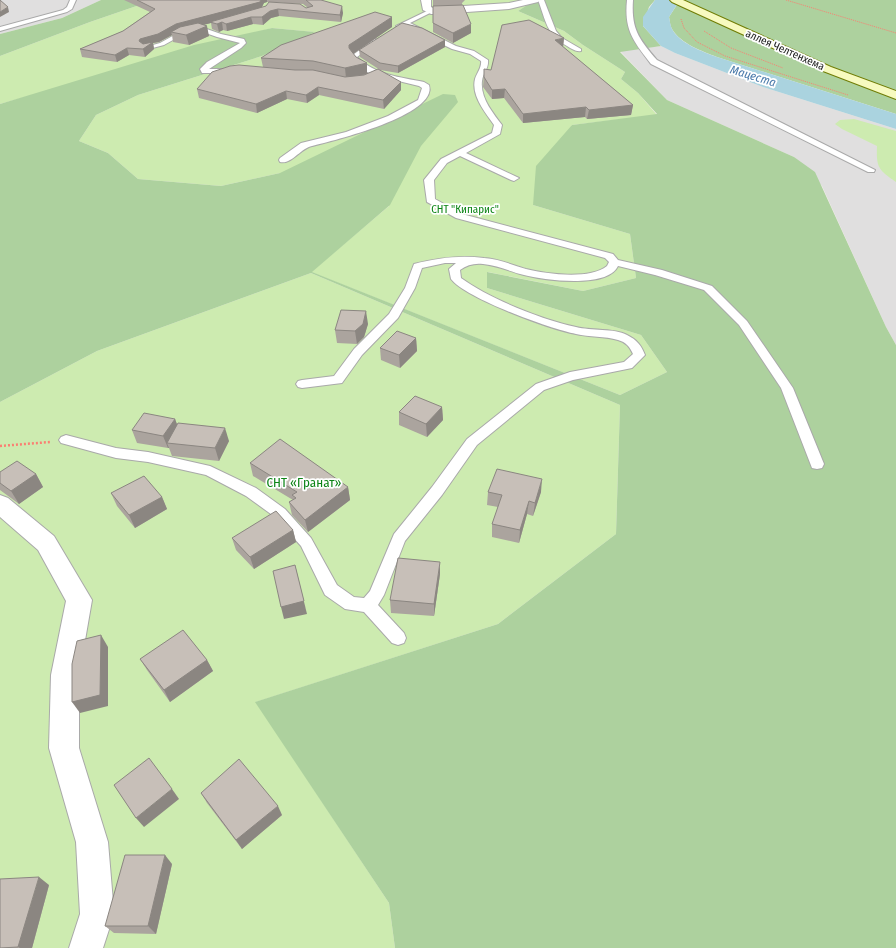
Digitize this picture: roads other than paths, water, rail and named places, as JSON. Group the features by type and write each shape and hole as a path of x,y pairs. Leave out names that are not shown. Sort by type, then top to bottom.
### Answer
{"main road":[{"name":"аллея Челтенхема","path":"675,0 687,12 827,69 896,95"}],"street":[{"path":"426,0 426,8 431,11 509,6 535,0"},
{"path":"0,504 46,543 79,600 65,675 64,748 92,842 97,914 86,948"}],"lane":[{"path":"0,29 65,11 70,8 73,0"},
{"path":"541,0 553,32 560,39 579,50"},
{"path":"630,0 629,21 634,37 654,62 871,170"},
{"path":"392,30 431,11"},
{"path":"404,23 454,48 472,52 484,60 485,65 479,74 477,87 483,102 498,124 496,134 444,162 429,180 430,200 459,216 609,256 614,262 658,272 708,288 743,323 787,388 817,464"},
{"path":"145,48 162,44 180,34 216,25"},
{"path":"201,29 219,36 242,40 244,43 210,64 204,69 205,71 241,70"},
{"path":"282,160 304,145 348,134 391,118 421,101 426,94 426,87 421,84 376,74 361,65 353,57 380,38"},
{"path":"354,82 376,74"},
{"path":"460,153 514,178"},
{"path":"302,384 338,380 358,352 394,316 410,288 418,266 444,260 474,260 505,265 534,274 586,277 604,274 612,268 614,262"},
{"path":"368,605 376,595 399,538 437,491 472,442 540,387 570,376 628,365 638,355 635,345 622,337 576,331 535,319 472,290 456,279 454,269 460,264 474,260"},
{"path":"66,440 116,454 148,457 210,471 251,492 280,513 306,542 330,590 351,604 368,605 398,638"}],"water":[{"name":"Мацеста","path":"655,0 680,0 669,17 670,24 675,34 686,43 717,57 896,114 896,129 763,87 675,53 661,46 643,26 643,17"}],"park label":[{"name":"СНТ \"Кипарис\"","path":"465,209"},
{"name":"СНТ «Гранат»","path":"304,482"}]}
